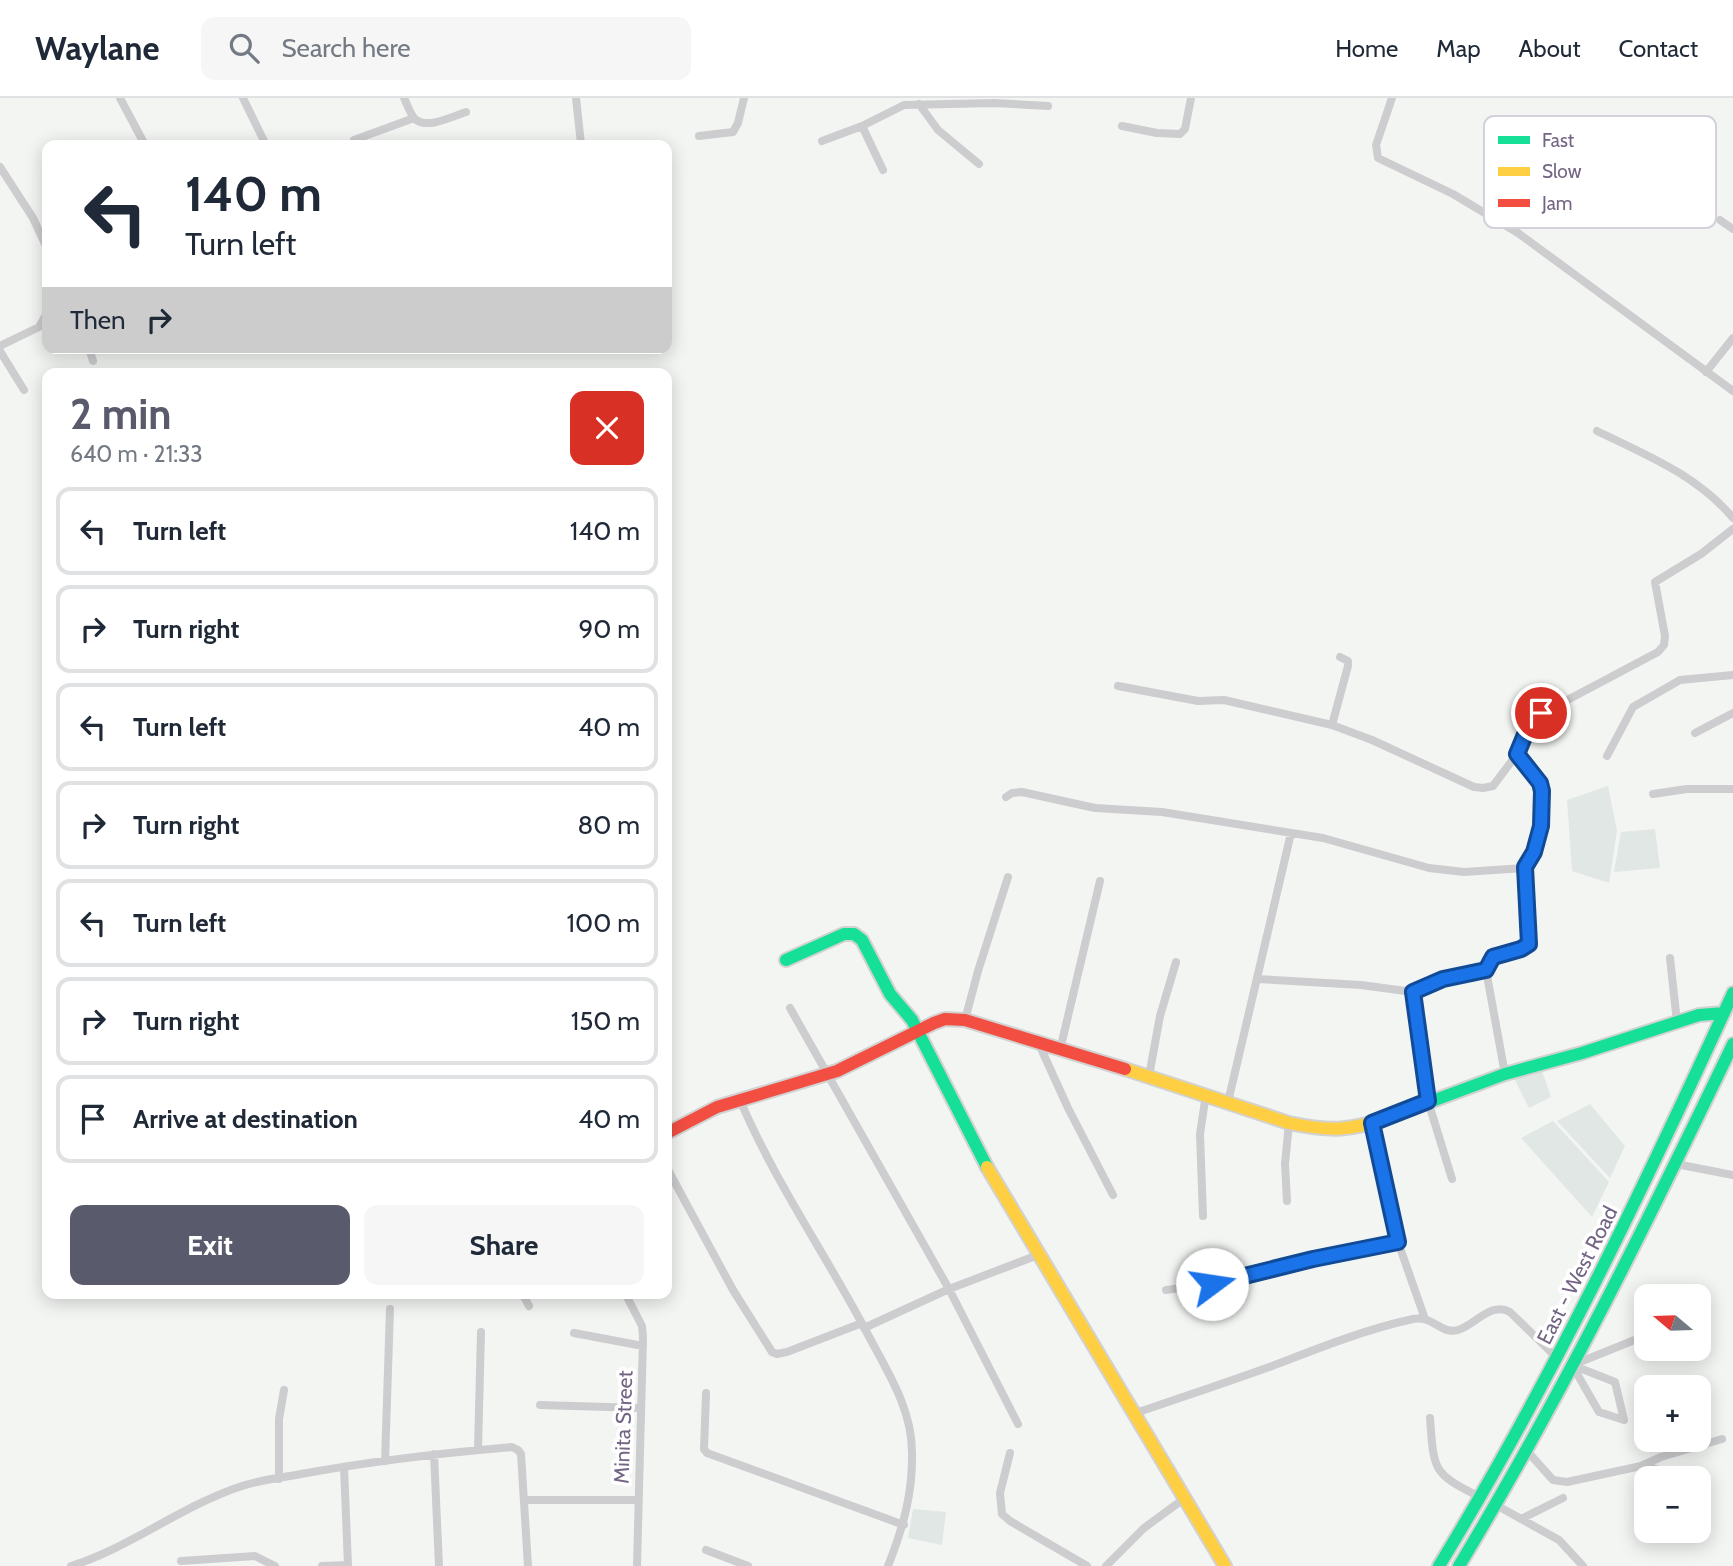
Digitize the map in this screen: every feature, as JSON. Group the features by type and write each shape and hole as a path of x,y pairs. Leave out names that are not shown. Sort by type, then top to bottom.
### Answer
{"street":[{"path":"120,98 142,140"},
{"path":"243,98 264,140"},
{"path":"404,98 414,118 426,123 466,112"},
{"path":"576,98 581,140"},
{"path":"699,136 729,134 736,128 744,98"},
{"path":"1122,126 1180,134 1187,122 1191,98"},
{"path":"1392,98 1376,145 1378,158 1453,194 1484,213"},
{"path":"822,141 862,126 901,102 919,104 996,101 1048,106"},
{"path":"919,104 939,130 979,164"},
{"path":"354,140 414,118"},
{"path":"862,126 883,170"},
{"path":"0,167 42,237"},
{"path":"1720,220 1733,229"},
{"path":"1510,228 1733,391"},
{"path":"24,390 0,349 39,327 42,322"},
{"path":"1706,372 1733,338"},
{"path":"91,354 93,361"},
{"path":"1597,431 1695,482 1733,518"},
{"path":"1118,686 1198,701 1224,700 1332,725 1372,740 1474,787 1493,786 1517,754 1529,725 1541,713 1658,652 1664,645 1665,636 1655,582 1701,554 1733,529"},
{"path":"1332,725 1349,666 1348,661 1340,657"},
{"path":"1607,756 1633,707 1680,680 1733,675"},
{"path":"1695,733 1733,713"},
{"path":"1505,1074 1486,970 1493,957 1529,944 1525,867 1534,852 1541,826 1540,783 1517,754"},
{"path":"1653,794 1687,789 1733,789"},
{"path":"1006,797 1012,793 1023,792 1095,807 1162,812 1322,838 1429,868 1464,872 1525,867"},
{"path":"1228,1102 1292,833"},
{"path":"965,1020 1008,877"},
{"path":"1060,1050 1100,881"},
{"path":"786,960 844,934 854,934 862,940 890,993 918,1031 974,1144 1038,1255 1225,1566"},
{"path":"1670,958 1677,1022"},
{"path":"1149,1076 1160,1016 1176,962"},
{"path":"1257,979 1361,985 1413,992 1443,979 1486,970"},
{"path":"1413,992 1428,1101 1452,1179"},
{"name":"East - West Road","path":"1439,1566 1557,1358 1609,1259 1733,993"},
{"path":"790,1008 949,1289 1018,1424"},
{"path":"672,1130 717,1107 827,1074 945,1019 965,1020 1038,1042 1206,1094 1289,1123 1316,1129 1346,1130 1505,1074 1582,1053 1699,1015 1724,1013"},
{"path":"1038,1042 1068,1108 1113,1195"},
{"name":"East - West Road","path":"1459,1566 1528,1452 1676,1164 1733,1044"},
{"path":"1203,1216 1200,1134 1206,1094"},
{"path":"740,1100 759,1145 828,1261 904,1404 913,1450 908,1508 888,1566"},
{"path":"1287,1201 1285,1164 1289,1123"},
{"path":"1372,1123 1398,1242 1425,1318"},
{"path":"1676,1164 1733,1175"},
{"path":"672,1177 733,1290 772,1352 777,1354 863,1325 1038,1255"},
{"path":"1166,1290 1212,1284 1313,1259 1398,1242"},
{"path":"525,1299 529,1307"},
{"name":"Minita Street","path":"628,1299 642,1326 643,1346 637,1566"},
{"path":"1133,1415 1339,1340 1415,1319 1425,1318 1450,1331 1459,1330 1494,1309 1503,1308 1557,1358"},
{"path":"385,1461 390,1309"},
{"path":"478,1450 481,1332"},
{"path":"574,1333 643,1346"},
{"path":"1572,1365 1634,1340"},
{"path":"1572,1365 1615,1382 1625,1420 1600,1412 1572,1365"},
{"path":"279,1479 279,1419 284,1390"},
{"path":"706,1393 704,1449 707,1453 904,1525"},
{"path":"540,1405 641,1408"},
{"path":"1430,1418 1437,1470 1444,1477 1480,1497"},
{"path":"1528,1452 1546,1474 1558,1482 1567,1482 1643,1465 1721,1439"},
{"path":"71,1566 103,1555 160,1523 239,1486 344,1466 512,1447 521,1454 526,1500 528,1566"},
{"path":"1010,1453 1000,1493 1002,1514 1087,1566"},
{"path":"434,1454 439,1566"},
{"path":"322,1566 348,1566 344,1466"},
{"path":"1106,1566 1144,1528 1185,1497"},
{"path":"1521,1519 1563,1498"},
{"path":"526,1500 638,1500"},
{"path":"1496,1505 1559,1540 1584,1566"},
{"path":"706,1550 748,1566"},
{"path":"181,1561 194,1558 255,1556 275,1566"}],"shaded area":[{"path":"1608,786 1617,831 1609,883 1572,871 1567,800"},
{"path":"1655,829 1660,868 1614,872 1621,832"},
{"path":"1542,1071 1551,1097 1529,1108 1514,1078"},
{"path":"1590,1104 1625,1146 1610,1178 1557,1121"},
{"path":"1553,1121 1609,1182 1592,1217 1521,1138"},
{"path":"913,1509 946,1512 942,1545 908,1538"}],"traffic: fast":[{"path":"786,960 844,934 854,934 862,940 890,994 912,1020 987,1167"},
{"path":"1439,1566 1558,1356 1665,1139 1733,993"},
{"path":"1392,1116 1505,1074 1582,1053 1699,1015 1724,1013"},
{"path":"1459,1566 1533,1438 1602,1308 1733,1044"}],"traffic: slow":[{"path":"1125,1069 1304,1126 1330,1129 1353,1127 1392,1116"},
{"path":"987,1167 1225,1566"}],"traffic: jam":[{"path":"672,1130 717,1107 837,1071 945,1019 965,1020 1125,1069"}],"route":[{"path":"1212,1284 1313,1259 1398,1242 1372,1123 1428,1101 1414,1015 1413,992 1443,979 1486,970 1493,957 1529,944 1525,867 1534,852 1541,826 1542,791 1540,783 1517,754 1529,725 1541,713"}]}
